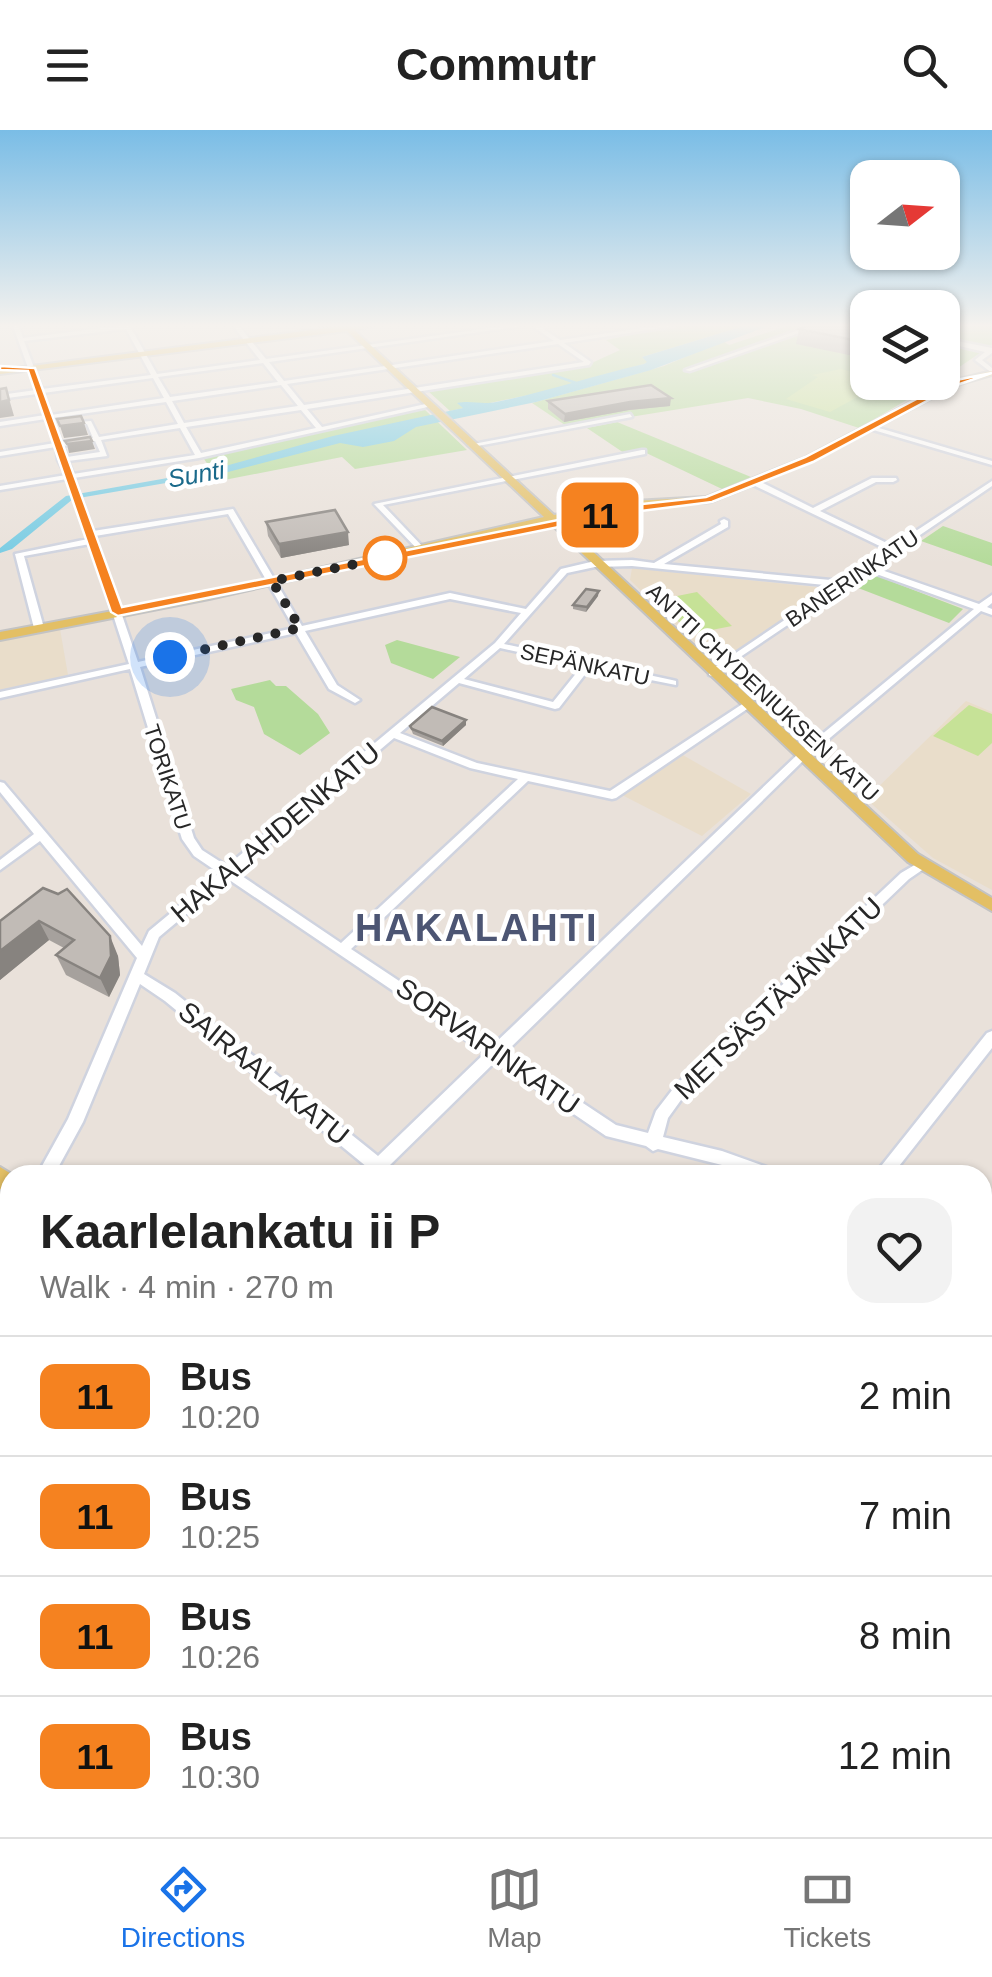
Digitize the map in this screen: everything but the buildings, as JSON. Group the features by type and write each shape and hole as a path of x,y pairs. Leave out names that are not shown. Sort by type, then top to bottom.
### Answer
{"main road":[{"name":"ANTTI CHYDENIUKSEN KATU","path":"430,406 595,564 922,866 992,905"},
{"path":"0,636 552,522 659,504 701,502 756,483 912,406"}],"street":[{"name":"TORIKATU","path":"43,406 118,612 188,840 198,853 228,872"},
{"path":"0,424 126,406"},
{"path":"169,406 199,456"},
{"path":"0,454 319,406"},
{"path":"302,408 320,430"},
{"path":"0,488 199,456 320,430 438,413"},
{"path":"472,445 630,416"},
{"path":"51,427 90,422 104,454 62,460"},
{"path":"872,428 992,463"},
{"path":"421,550 378,504 642,452"},
{"path":"813,510 875,480 892,480"},
{"path":"756,483 894,550"},
{"name":"BANERINKATU","path":"712,672 992,484"},
{"path":"39,628 20,554 229,510 333,687 355,700"},
{"path":"656,565 725,526 724,520"},
{"path":"595,564 656,565 843,584"},
{"name":"HAKALAHDENKATU","path":"51,1165 75,1122 154,934 498,645 564,572 595,564"},
{"path":"867,568 986,610"},
{"path":"0,695 450,596 529,612"},
{"path":"387,1165 802,756 986,610 992,598"},
{"name":"SEPÄNKATU","path":"498,645 672,682"},
{"path":"458,680 554,706 588,666"},
{"path":"392,734 474,766 612,795 748,705"},
{"path":"344,948 525,778"},
{"path":"0,785 144,956"},
{"path":"0,866 42,834"},
{"name":"METSÄSTÄJÄNKATU","path":"653,1144 661,1116 681,1089 904,876 922,866"},
{"name":"SORVARINKATU","path":"228,872 501,1052 612,1131 741,1165"},
{"name":"SAIRAALAKATU","path":"136,975 170,997 370,1165"},
{"path":"890,1165 992,1037"}],"shaded area":[{"path":"632,568 835,589 719,666 630,580"},
{"path":"60,629 68,675 0,691 0,641"},
{"path":"966,701 992,712 992,890 933,858 866,799"},
{"path":"681,754 751,794 702,836 622,795"}],"green space":[{"path":"444,406 464,408 450,411"},
{"path":"536,406 700,406 568,427"},
{"path":"785,406 897,406 859,428 801,409"},
{"path":"809,406 842,406 830,412"},
{"path":"423,408 467,450 355,469 342,457 219,481 202,456"},
{"path":"617,422 751,477 722,489 640,450 624,453 587,428"},
{"path":"943,526 992,543 992,566 921,541"},
{"path":"871,574 963,609 949,623 853,586"},
{"path":"697,592 732,626 691,634 657,600"},
{"path":"397,640 460,657 433,679 391,663 385,645"},
{"path":"270,680 276,686 286,686 318,714 330,733 300,755 264,734 254,707 236,700 231,689"},
{"path":"969,705 992,714 992,743 978,756 933,736"}],"water":[{"name":"Sunti","path":"460,406 518,406 416,427 394,441 363,447 340,443 224,473 73,499 12,549 0,553 0,548 66,496 207,471 333,436 463,408"}],"bus line":[{"name":"11","path":"43,406 118,612 633,508 708,500 809,460 911,406"}],"district":[{"name":"HAKALAHTI","path":"477,928"}],"route":[{"path":"170,657 300,628 272,581 385,558"}]}
